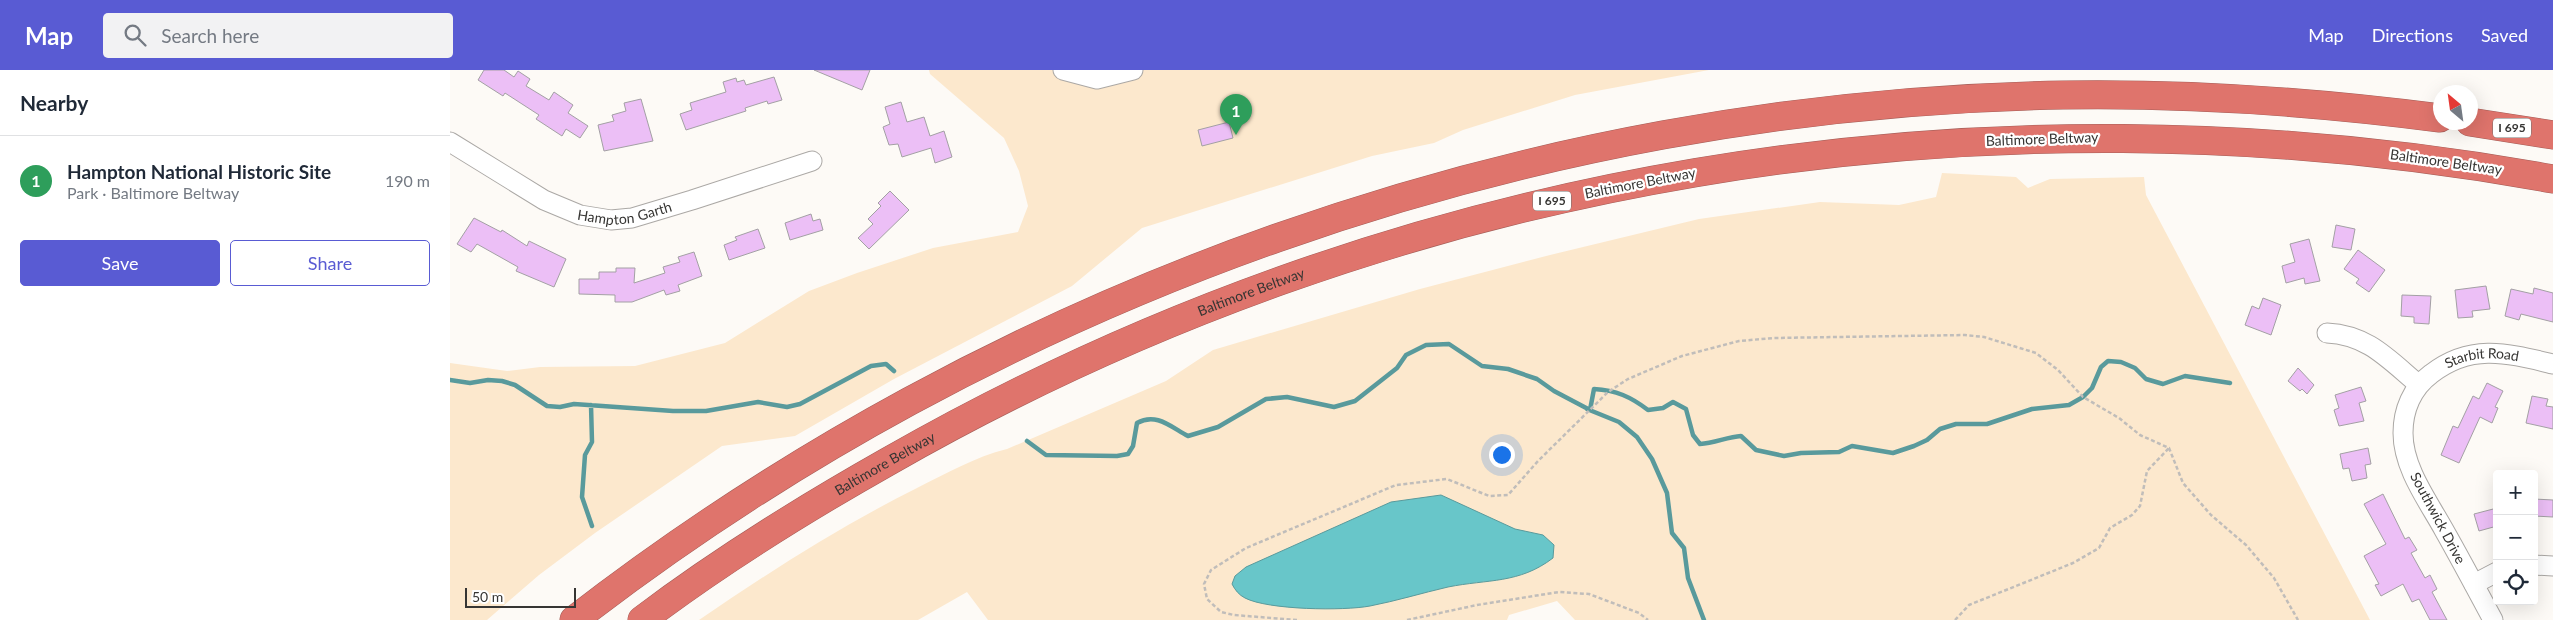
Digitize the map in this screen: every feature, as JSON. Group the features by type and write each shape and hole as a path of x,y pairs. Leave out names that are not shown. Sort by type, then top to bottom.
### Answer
{"highway":[{"path":"574,620 626,580 716,517 810,458 919,396 1026,341 1139,290 1237,252 1324,221 1453,183 1557,157 1736,124 1885,106 1985,98 2133,96 2268,101 2433,117"},
{"name":"I 695","path":"2478,123 2553,135"},
{"name":"Baltimore Beltway","path":"642,620 739,551 832,493 939,432 1044,379 1163,326 1341,260 1466,222 1568,196 1674,175 1781,159 1891,147 2065,137 2132,137 2271,142 2379,152 2553,179"}],"street":[{"path":"1063,70 1097,79 1134,70"},
{"name":"Hampton Garth","path":"450,142 544,200 580,215 611,220 632,218 667,208 812,161"},
{"path":"2327,333 2345,334 2358,338 2372,346 2418,384"},
{"name":"Starbit Road","path":"2418,384 2439,368 2459,358 2485,352 2507,353 2553,364"},
{"name":"Southwick Drive","path":"2418,384 2406,407 2403,434 2407,455 2414,476 2493,620"},
{"path":"2538,565 2553,566"},
{"path":"2474,584 2493,574"}],"path":[{"path":"1297,620 1234,615 1221,612 1206,599 1204,584 1211,570 1246,548 1396,486 1447,479 1489,496 1508,495 1538,461 1608,392 1628,379 1682,356 1739,340 1908,336 1984,337 2036,353 2058,370 2083,397 2119,418 2140,435 2169,448 2183,483 2211,515 2246,545 2274,578 2298,620"},
{"path":"1955,620 1969,605 2073,563 2099,548 2110,528 2132,515 2140,506 2147,471 2169,448"},
{"path":"1407,620 1477,605 1560,592 1589,594 1639,613 1648,620"}],"shaded area":[{"path":"929,70 1709,70 1575,95 1463,130 1434,143 1372,156 1142,228 1072,286 894,379 795,436 722,446 595,533 539,575 487,620 450,620 450,363 507,371 540,367 635,366 725,343 809,291 857,273 933,248 1018,232 1028,206 1019,171 1004,138 930,74"},
{"path":"1942,173 2016,177 2028,188 2050,179 2144,177 2146,195 2370,620 1575,620 1557,601 1509,615 1507,620 988,620 967,592 918,620 699,620 806,550 889,503 972,461 1007,449 1166,381 1213,350 1420,289 1699,219 1820,202 1899,205 1936,197"}],"water":[{"path":"1441,495 1515,529 1543,535 1554,545 1553,558 1528,572 1515,576 1448,587 1358,608 1325,609 1271,605 1245,598 1237,592 1232,584 1235,576 1246,567 1391,502"}],"building":[{"path":"484,70 504,70 514,77 518,71 530,79 526,86 549,100 554,92 573,105 568,113 588,126 580,138 566,129 562,136 536,119 539,115 505,93 503,96 478,80"},
{"path":"814,70 870,70 862,90"},
{"path":"774,77 782,100 768,104 767,101 745,108 746,111 686,130 680,114 692,110 690,103 726,92 723,82 736,78 737,82 744,80 746,85"},
{"path":"641,99 653,141 604,151 598,125 614,121 612,115 626,111 624,103"},
{"path":"901,102 907,122 924,117 930,136 944,131 952,157 935,163 931,148 902,157 898,144 889,145 883,127 890,124 885,107"},
{"path":"1229,122 1233,138 1202,146 1198,130"},
{"path":"890,191 909,210 869,249 858,238 873,224 868,219 881,206 878,203"},
{"path":"811,214 813,221 820,219 823,230 790,240 785,223"},
{"path":"474,218 501,232 502,230 527,246 529,241 566,259 554,287 516,271 518,267 477,244 471,252 457,244"},
{"path":"2336,225 2355,229 2351,250 2332,247"},
{"path":"758,229 765,248 729,260 724,245 737,240 735,237"},
{"path":"2309,239 2320,281 2305,284 2304,278 2286,283 2282,266 2295,262 2290,244"},
{"path":"2358,250 2385,270 2369,292 2356,283 2359,279 2344,269"},
{"path":"694,252 702,276 678,285 680,291 666,295 664,290 632,302 615,302 615,295 579,294 579,279 599,279 599,272 616,272 616,268 635,268 634,283 665,273 663,267 680,262 678,257"},
{"path":"2486,286 2490,309 2472,311 2473,317 2458,318 2455,290"},
{"path":"2534,288 2553,293 2553,322 2521,314 2519,320 2505,316 2511,289 2533,294"},
{"path":"2402,295 2431,296 2429,324 2414,323 2414,317 2401,316"},
{"path":"2263,298 2281,305 2271,335 2245,325 2252,306 2259,309"},
{"path":"2298,368 2314,385 2307,394 2288,381"},
{"path":"2487,383 2503,391 2495,407 2498,408 2492,423 2480,417 2459,463 2441,455 2453,426 2458,428 2473,396 2479,399"},
{"path":"2361,387 2366,401 2359,403 2364,421 2339,426 2334,410 2339,408 2335,395"},
{"path":"2532,396 2548,399 2546,406 2553,407 2553,429 2526,423"},
{"path":"2368,448 2371,464 2365,465 2367,478 2352,481 2349,468 2343,469 2340,454"},
{"path":"2383,494 2405,539 2409,537 2417,550 2411,553 2425,578 2430,575 2437,589 2432,592 2447,620 2430,620 2419,599 2412,602 2403,584 2381,596 2375,585 2379,584 2364,556 2386,544 2364,504"},
{"path":"2538,499 2553,500 2553,517 2538,516"},
{"path":"2493,509 2493,527 2479,531 2474,514"}],"waterway":[{"path":"1027,441 1046,455 1117,456 1128,454 1133,446 1137,423 1144,420 1151,419 1163,422 1188,436 1218,427 1266,399 1287,397 1334,407 1355,401 1397,368 1406,355 1426,345 1449,344 1482,366 1508,369 1537,379 1554,391 1590,410 1594,389 1623,395 1648,410 1663,408 1673,402 1686,409 1693,435 1700,444 1741,436 1756,450 1784,456 1801,453 1839,452 1852,446 1893,453 1914,446 1927,440 1940,429 1956,424 1987,424 2032,409 2069,405 2083,397 2092,388 2101,367 2108,361 2121,362 2135,368 2146,379 2163,384 2185,376 2230,383"},
{"path":"450,380 470,383 488,380 502,381 515,385 547,406 560,407 574,404 673,411 706,411 758,402 787,407 800,404 871,366 886,364 894,371"},
{"path":"591,405 592,442 585,455 582,497 592,526"},
{"path":"1587,409 1619,422 1637,437 1652,459 1667,493 1672,533 1684,548 1688,578 1704,620"}],"place":[{"name":"Hampton National Historic Site","path":"1236,135"}]}
